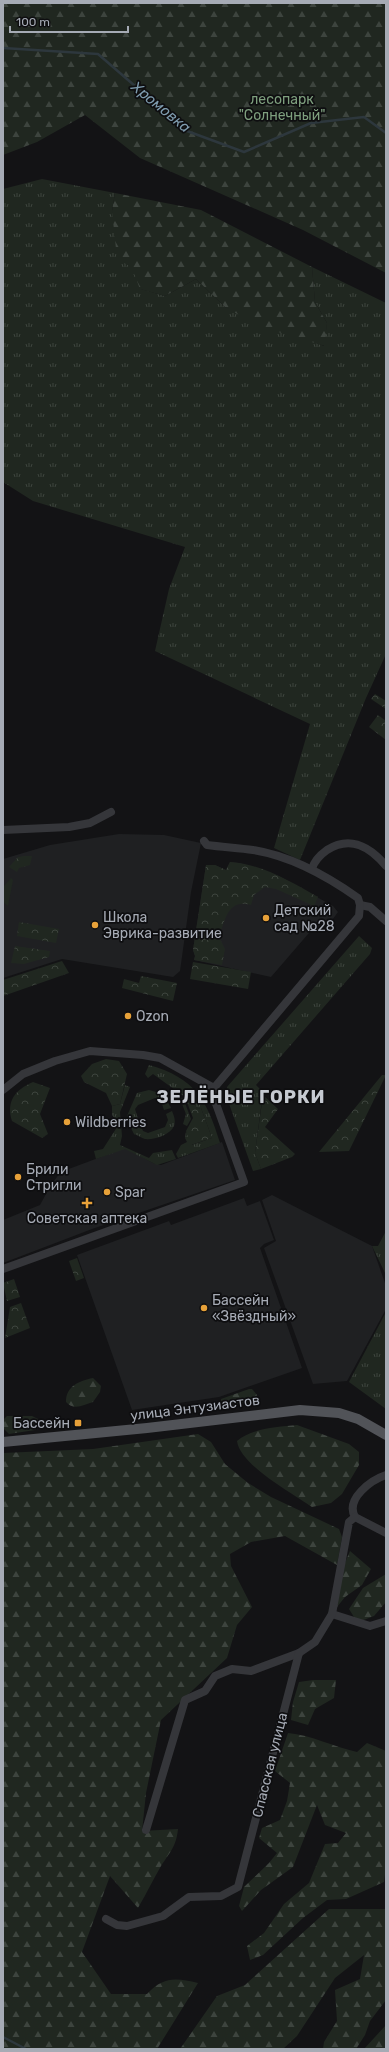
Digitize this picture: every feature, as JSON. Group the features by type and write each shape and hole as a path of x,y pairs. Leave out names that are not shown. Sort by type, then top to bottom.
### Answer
{"main road":[{"name":"улица Энтузиастов","path":"3,1442 18,1442 300,1410 323,1411 345,1415 358,1419 386,1435"}],"street":[{"path":"3,830 69,827 90,823 111,812"},
{"path":"3,1269 244,1182 215,1101 214,1088 359,916 360,905 358,898 312,869 270,854 254,850 207,845 204,841"},
{"path":"312,869 317,859 328,849 337,845 353,843 363,846 373,852 386,866"},
{"path":"360,905 370,907 386,921"},
{"path":"3,1090 23,1074 55,1061 90,1051 143,1055 160,1058 214,1088"},
{"path":"386,1475 373,1480 352,1502 352,1509 355,1517 386,1533"},
{"path":"146,1830 185,1700 205,1691 215,1676 232,1669 251,1671 300,1653 318,1638 332,1614 349,1522 355,1517"},
{"path":"332,1614 370,1626 386,1621"},
{"name":"Спасская улица","path":"106,1919 117,1925 127,1926 163,1916 189,1897 221,1896 238,1887 300,1653"}],"shaded area":[{"name":"Школа Эврика-развитие","path":"119,834 164,835 201,843 191,892 180,971 173,977 62,959 3,978 3,859 50,845"},
{"name":"Детский сад №28","path":"230,862 240,863 279,876 333,906 338,912 324,931 315,926 271,977 194,960 195,956 193,950 206,865 215,865 226,870"},
{"path":"222,1142 235,1180 92,1229 3,1263 3,1220 40,1205 51,1185 60,1173 125,1148 153,1163 161,1165"},
{"path":"272,1195 372,1246 386,1286 386,1309 347,1381 313,1384 264,1248 276,1241 262,1200"},
{"path":"244,1198 247,1206 260,1201 274,1240 264,1244 260,1248 302,1368 219,1397 132,1410 77,1255 169,1221 171,1225"}],"green space":[{"name":"лесопарк \"Солнечный\"","path":"3,3 386,3 386,273 303,230 140,158 85,115 37,142 3,155"},
{"path":"42,179 115,193 112,211 141,289 165,296 196,279 225,307 324,346 327,323 315,302 312,267 386,303 386,654 366,698 300,860 274,848 310,724 155,651 169,589 185,547 33,501 3,482 3,189"},
{"path":"115,193 201,210 312,267 315,302 327,323 325,346 258,326 225,307 196,279 165,296 140,289 132,268 117,258 112,211"},
{"path":"375,694 386,701 386,709 371,699"},
{"path":"378,715 386,721 386,740 369,727"},
{"path":"32,856 30,865 19,868 17,872 9,867 18,857"},
{"path":"230,862 242,863 265,870 318,897 314,906 276,889 265,887 254,895 251,905 237,905 229,912 219,937 225,949 222,965 194,960 195,956 193,950 206,865 215,865 226,870"},
{"path":"11,878 13,880 8,906 3,902 3,887"},
{"path":"19,922 59,929 56,943 17,936"},
{"path":"359,936 372,948 370,954 256,1085 263,1092 255,1153 261,1169 253,1171 227,1098 227,1087"},
{"path":"15,946 50,951 49,957 24,964 11,963"},
{"path":"62,961 69,973 3,996 3,980"},
{"path":"193,962 251,972 248,989 190,979"},
{"path":"141,976 177,983 173,1001 122,988 124,979 139,983"},
{"path":"106,1059 119,1061 127,1074 120,1104 112,1106 106,1093 84,1082 81,1076 92,1064"},
{"path":"149,1065 165,1070 178,1077 197,1093 210,1114 220,1143 178,1158 176,1154 181,1145 187,1142 185,1138 186,1131 192,1145 212,1138 201,1108 197,1109 191,1094 185,1097 153,1074 148,1078 145,1074"},
{"path":"382,1075 386,1075 349,1151 319,1152"},
{"path":"33,1082 50,1088 40,1114 48,1134 42,1138 12,1121 10,1114 11,1102 14,1097 21,1089"},
{"path":"125,1085 130,1087 120,1112 122,1136 120,1145 149,1158 153,1153 172,1150 176,1159 157,1165 125,1149 96,1159 94,1151 103,1149 119,1124 112,1115 112,1106 120,1104"},
{"path":"149,1090 163,1094 171,1108 164,1110 161,1101 155,1098 138,1105 135,1109 139,1122 130,1125 127,1116 137,1093"},
{"path":"191,1094 197,1109 201,1108 212,1138 191,1145 186,1131 193,1118 185,1097"},
{"path":"263,1095 278,1109 265,1127 295,1154 292,1157 261,1169 255,1153"},
{"path":"183,1098 191,1119 187,1126 183,1124 186,1114 180,1099"},
{"path":"172,1111 175,1124 169,1132 157,1138 149,1139 145,1139 134,1134 131,1128 140,1124 143,1131 148,1133 165,1127 168,1120 166,1114"},
{"path":"386,1231 386,1275 372,1246 378,1246"},
{"path":"77,1258 84,1278 76,1281 69,1261"},
{"path":"14,1279 20,1297 7,1301 3,1283"},
{"path":"21,1303 30,1328 5,1338 10,1307"},
{"path":"386,1312 386,1409 349,1382"},
{"path":"93,1378 101,1386 100,1392 93,1402 75,1407 66,1402 68,1392 74,1385"},
{"path":"252,1389 257,1395 254,1400 235,1405 224,1405 221,1402 221,1399"},
{"path":"7,1416 32,1416 38,1419 40,1425 35,1430 9,1434 3,1428 3,1420"},
{"path":"297,1425 349,1444 359,1452 359,1465 342,1494 331,1503 312,1507 268,1478 247,1459 240,1450 237,1441 250,1433"},
{"path":"198,1434 211,1442 225,1464 248,1483 271,1497 339,1529 342,1537 337,1565 285,1536 251,1542 230,1554 231,1566 252,1607 237,1625 227,1658 161,1720 146,1793 142,1831 178,1829 176,1840 138,1908 110,1876 82,1952 111,1994 147,1994 159,1984 171,1980 183,1980 198,1983 157,2049 3,2049 3,1453 93,1449"},
{"path":"350,1551 371,1569 362,1585 345,1597 337,1607 342,1570"},
{"path":"386,1574 386,1602 374,1616 361,1621 354,1617 349,1609 363,1588"},
{"path":"313,1680 336,1680 334,1698 315,1709 308,1725 291,1720 293,1702 299,1682"},
{"path":"288,1733 305,1736 357,1752 367,1743 386,1751 386,1867 384,1882 346,1899 327,1900 303,1918 263,1955 250,1960 247,1946 264,1933 284,1904 309,1883 325,1844 338,1843 346,1833 325,1825 317,1805 293,1867 261,1890 242,1911 239,1906 244,1887 269,1863 277,1853 259,1838 262,1828 280,1820 287,1801 290,1783 275,1771"},
{"path":"329,1909 386,1909 386,2000 370,2021 365,2035 356,2049 323,2049 324,2042 337,2021 335,1990 360,1979 364,1955 335,1978 297,2036 283,2049 180,2049 217,1996 245,1985"},
{"path":"386,2025 386,2049 364,2049"}],"waterway":[{"name":"Хромовка","path":"3,48 98,54 187,131 244,152 311,123 364,117 386,133"},
{"path":"3,2037 26,2049"}],"place":[{"name":"Детский сад №28","path":"266,918"},
{"name":"Школа Эврика-развитие","path":"95,925"},
{"name":"Ozon","path":"128,1016"},
{"name":"Wildberries","path":"67,1122"},
{"name":"Брили Стригли","path":"18,1177"},
{"name":"Spar","path":"107,1192"},
{"name":"Советская аптека","path":"87,1203"},
{"name":"Бассейн «Звёздный»","path":"204,1308"},
{"name":"Бассейн","path":"78,1423"}],"district":[{"name":"ЗЕЛЁНЫЕ ГОРКИ","path":"241,1097"}]}
